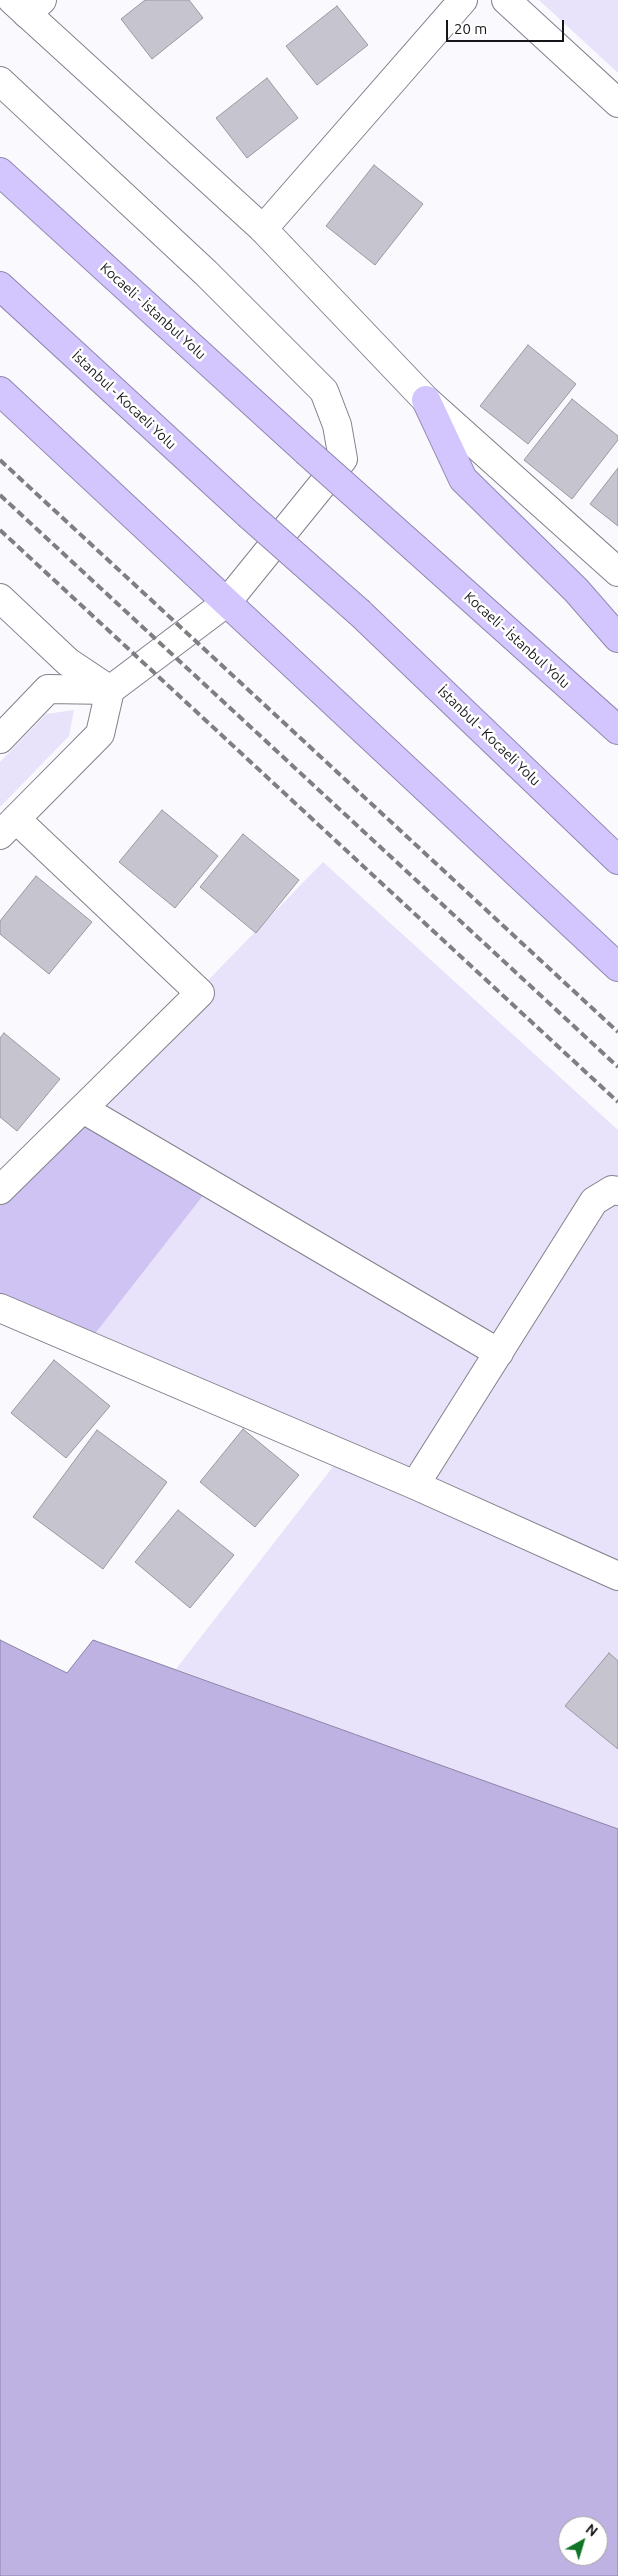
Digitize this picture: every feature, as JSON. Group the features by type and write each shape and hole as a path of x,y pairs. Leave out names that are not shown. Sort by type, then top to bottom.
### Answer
{"highway":[{"name":"Kocaeli - İstanbul Yolu","path":"0,172 306,451 618,730"},
{"name":"İstanbul - Kocaeli Yolu","path":"0,286 248,514 360,612 618,860"},
{"path":"0,391 618,967"},
{"path":"426,400 463,479 576,590 618,638"}],"street":[{"path":"263,229 463,0"},
{"path":"506,0 618,103"},
{"path":"27,4 263,229 426,400 618,572"},
{"path":"0,80 206,273 324,391 337,425 343,459 227,602 110,690 48,689 0,739"},
{"path":"0,598 68,662 110,690"},
{"path":"0,1190 200,993 8,827 100,734 110,690"},
{"path":"83,1109 499,1353"},
{"path":"415,1485 594,1202 612,1190 618,1191"},
{"path":"0,1308 415,1485 618,1576"}],"shaded area":[{"path":"539,0 618,0 618,73"},
{"path":"74,710 69,736 0,807 0,762 46,714"},
{"path":"323,862 618,1130 618,1829 176,1669 343,1454 86,1345 83,1109"},
{"path":"83,1109 212,1184 86,1345 0,1308 0,1190"},
{"path":"0,1640 67,1673 93,1640 618,1829 618,2576 0,2576"}],"building":[{"path":"145,0 189,0 203,18 152,59 121,19"},
{"path":"337,6 368,45 317,85 286,46"},
{"path":"267,78 298,118 247,158 216,118"},
{"path":"374,165 423,204 375,265 326,226"},
{"path":"528,345 576,384 528,444 480,406"},
{"path":"572,399 618,436 618,440 572,499 524,460"},
{"path":"618,468 618,526 590,504"},
{"path":"162,810 218,856 175,908 119,862"},
{"path":"243,834 299,880 256,933 200,887"},
{"path":"36,876 92,922 49,974 0,934 0,921"},
{"path":"4,1033 60,1079 17,1131 0,1117 0,1038"},
{"path":"54,1360 110,1406 66,1458 11,1413"},
{"path":"243,1429 299,1475 255,1527 200,1482"},
{"path":"97,1430 167,1482 103,1569 33,1517"},
{"path":"178,1510 234,1555 190,1608 135,1562"},
{"path":"609,1653 618,1661 618,1749 565,1706"}],"railway":[{"path":"0,460 618,1032"},
{"path":"0,495 618,1067"},
{"path":"0,530 618,1102"}]}
